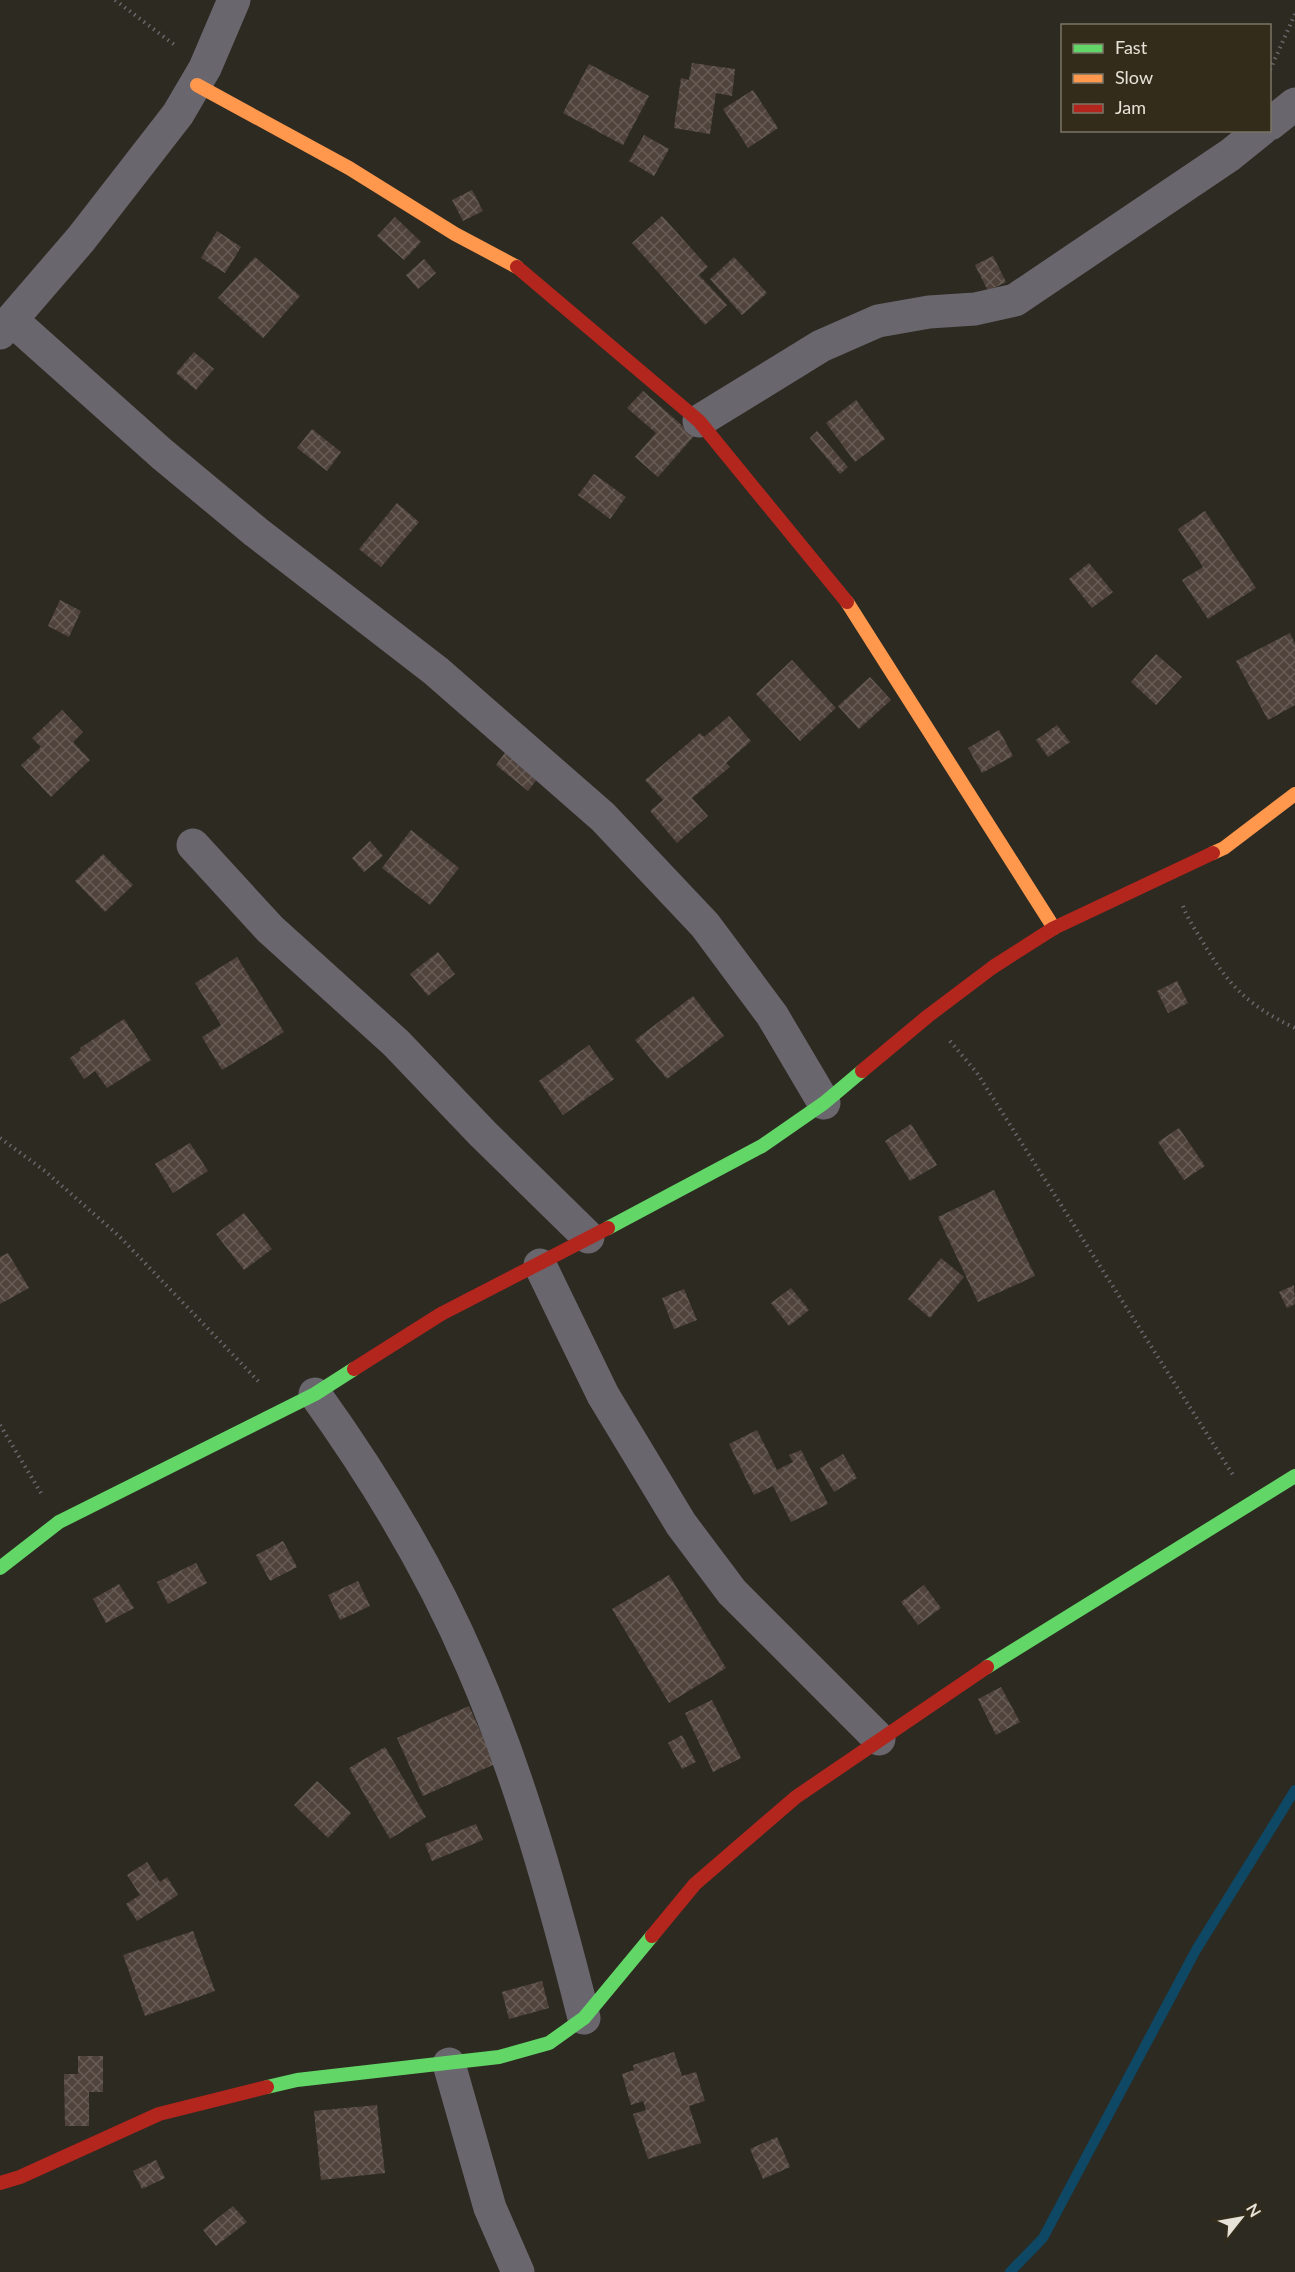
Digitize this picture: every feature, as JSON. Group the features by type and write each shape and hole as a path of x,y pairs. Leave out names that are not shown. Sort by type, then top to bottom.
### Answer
{"street":[{"path":"234,0 201,76 178,114 88,230 6,327 256,532 436,671 603,817 705,925 772,1015 824,1103"},
{"path":"201,76 455,234 520,269 699,421 852,608 1054,928"},
{"path":"1271,122 1295,104"},
{"path":"699,421 821,346 878,321 929,312 975,309 1015,300 1221,162 1258,132"},
{"path":"0,1568 59,1521 301,1402 441,1314 732,1164 824,1103 928,1016 993,967 1054,928 1118,900 1172,871 1224,848 1295,794"},
{"path":"193,845 270,929 396,1043 483,1134 588,1237"},
{"path":"540,1264 603,1395 681,1524 732,1592 879,1739"},
{"path":"301,1402 351,1444 414,1549 472,1666 513,1774 554,1899 584,2018"},
{"path":"0,2183 20,2177 159,2114 297,2080 499,2057 549,2043 584,2018 695,1884 796,1797 996,1661 1295,1476"},
{"path":"449,2064 490,2208 518,2272"}],"path":[{"path":"115,0 201,76"},
{"path":"1271,66 1295,14"},
{"path":"1172,871 1185,911 1220,972 1239,995 1269,1016 1295,1028"},
{"path":"928,1016 977,1073 1251,1503"},
{"path":"0,1138 45,1171 301,1402"},
{"path":"0,1425 59,1521"}],"building":[{"path":"692,63 735,69 732,96 716,93 710,134 674,128 681,78 689,80"},
{"path":"589,64 649,96 623,145 563,113"},
{"path":"753,90 778,128 748,148 723,109"},
{"path":"644,135 669,149 654,176 629,161"},
{"path":"472,190 483,211 463,221 452,200"},
{"path":"662,216 708,267 699,275 727,305 705,325 632,243"},
{"path":"395,217 421,242 404,260 377,236"},
{"path":"217,231 241,247 225,273 201,258"},
{"path":"993,256 1006,282 988,291 975,265"},
{"path":"255,257 300,296 263,338 218,298"},
{"path":"734,257 767,293 742,315 710,279"},
{"path":"424,259 436,273 418,289 406,275"},
{"path":"194,352 214,369 196,390 176,373"},
{"path":"643,391 694,436 658,477 635,457 656,433 627,408"},
{"path":"856,400 885,439 855,462 826,423"},
{"path":"312,429 341,452 327,471 297,448"},
{"path":"817,431 848,467 840,474 810,438"},
{"path":"594,474 626,497 610,519 578,495"},
{"path":"397,503 419,522 381,567 359,549"},
{"path":"1205,511 1256,588 1208,619 1182,580 1203,567 1178,529"},
{"path":"1089,563 1113,592 1092,608 1069,579"},
{"path":"60,600 81,611 69,637 48,626"},
{"path":"1290,633 1295,644 1295,705 1268,720 1236,661"},
{"path":"1156,654 1182,677 1156,705 1131,682"},
{"path":"792,660 836,708 800,741 756,694"},
{"path":"870,677 891,700 859,729 838,706"},
{"path":"62,710 83,732 73,742 90,760 51,797 21,765 41,747 32,738"},
{"path":"729,716 751,741 726,763 730,767 692,798 708,816 677,843 650,811 663,800 645,780 700,733 704,737"},
{"path":"1057,725 1070,742 1048,757 1036,740"},
{"path":"999,730 1013,756 982,773 968,748"},
{"path":"512,743 545,769 528,791 496,765"},
{"path":"411,830 459,868 430,905 382,868"},
{"path":"370,841 383,856 364,872 352,858"},
{"path":"103,854 133,885 105,912 75,881"},
{"path":"438,952 455,974 428,996 410,974"},
{"path":"237,957 284,1032 222,1070 202,1037 221,1025 195,983"},
{"path":"1177,981 1188,1003 1168,1013 1157,991"},
{"path":"693,996 724,1036 667,1079 635,1040"},
{"path":"124,1019 151,1060 107,1088 95,1071 84,1079 70,1058 81,1050 80,1048"},
{"path":"589,1045 614,1079 563,1115 539,1081"},
{"path":"911,1124 937,1165 910,1181 885,1141"},
{"path":"1179,1128 1205,1166 1184,1180 1158,1142"},
{"path":"190,1143 208,1171 173,1193 155,1164"},
{"path":"994,1190 1035,1276 978,1302 938,1217"},
{"path":"244,1213 272,1249 244,1270 216,1234"},
{"path":"8,1253 29,1288 0,1304 0,1257"},
{"path":"941,1258 964,1277 930,1318 908,1299"},
{"path":"1294,1285 1295,1304 1287,1308 1279,1292"},
{"path":"791,1288 809,1310 789,1326 771,1303"},
{"path":"684,1289 697,1320 674,1329 662,1298"},
{"path":"757,1430 777,1470 793,1462 789,1455 801,1450 828,1504 791,1522 773,1486 754,1495 729,1444"},
{"path":"843,1454 857,1478 834,1492 820,1468"},
{"path":"283,1541 297,1567 270,1581 256,1555"},
{"path":"196,1563 207,1583 168,1604 157,1582"},
{"path":"669,1575 726,1668 669,1703 612,1609"},
{"path":"358,1581 370,1606 340,1620 328,1595"},
{"path":"119,1584 134,1608 106,1623 93,1599"},
{"path":"924,1585 941,1608 918,1625 901,1602"},
{"path":"1001,1687 1020,1722 996,1735 978,1699"},
{"path":"712,1700 741,1758 713,1772 685,1713"},
{"path":"469,1706 495,1764 423,1796 397,1738"},
{"path":"682,1735 696,1762 682,1769 668,1743"},
{"path":"385,1747 426,1817 390,1839 349,1768"},
{"path":"317,1781 351,1813 328,1838 294,1805"},
{"path":"476,1824 483,1840 432,1861 425,1844"},
{"path":"147,1862 160,1882 167,1877 178,1895 137,1921 126,1904 140,1895 127,1875"},
{"path":"193,1931 215,1991 145,2016 123,1955"},
{"path":"542,1981 549,2008 509,2019 502,1992"},
{"path":"674,2052 682,2076 696,2072 705,2101 689,2106 701,2143 648,2159 633,2114 646,2110 643,2101 631,2105 622,2074 634,2070 633,2065"},
{"path":"78,2056 103,2056 103,2092 89,2092 89,2126 65,2126 64,2074 78,2074"},
{"path":"377,2105 385,2173 321,2180 314,2111"},
{"path":"777,2137 790,2167 763,2179 750,2149"},
{"path":"156,2160 165,2178 142,2189 133,2171"},
{"path":"233,2206 247,2222 216,2246 203,2230"}],"waterway":[{"path":"1010,2272 1043,2238 1196,1950 1295,1790"}],"traffic: fast":[{"path":"608,1228 762,1146 824,1103 862,1071"},
{"path":"0,1568 59,1522 315,1394 354,1369"},
{"path":"987,1667 1295,1476"},
{"path":"267,2087 297,2080 499,2057 549,2043 584,2018 652,1936"}],"traffic: slow":[{"path":"197,85 349,168 455,234 517,267"},
{"path":"847,602 1054,928"},
{"path":"1213,853 1224,848 1295,794"}],"traffic: jam":[{"path":"517,267 699,421 847,602"},
{"path":"862,1071 928,1016 993,967 1054,928 1213,853"},
{"path":"354,1369 441,1314 608,1228"},
{"path":"652,1936 695,1884 796,1797 987,1667"},
{"path":"0,2183 20,2177 159,2114 267,2087"}]}
